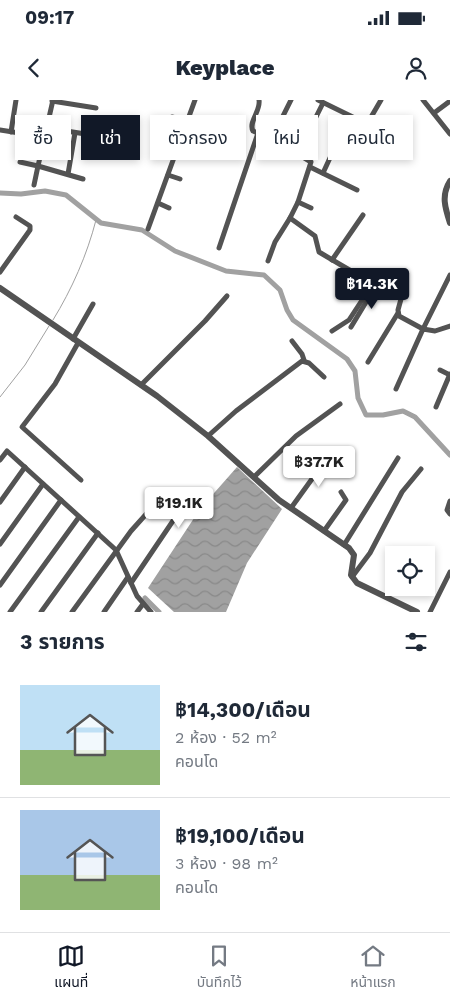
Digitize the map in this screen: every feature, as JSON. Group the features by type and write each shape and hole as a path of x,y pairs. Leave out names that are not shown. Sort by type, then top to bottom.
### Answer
{"street":[{"path":"11,132 16,100"},
{"path":"49,115 53,100 96,108"},
{"path":"190,115 195,100"},
{"path":"256,115 260,105 259,100"},
{"path":"284,115 291,100"},
{"path":"372,115 381,100"},
{"path":"423,100 450,134"},
{"path":"315,115 321,101 348,115"},
{"path":"434,113 450,101"},
{"path":"256,115 251,128 256,132"},
{"path":"0,130 15,133"},
{"path":"71,132 81,134"},
{"path":"68,174 75,133"},
{"path":"219,248 256,139"},
{"path":"34,185 39,160"},
{"path":"148,230 173,160"},
{"path":"268,261 275,242 298,202 311,160"},
{"path":"323,173 329,160"},
{"path":"20,162 83,178"},
{"path":"310,167 357,190"},
{"path":"168,175 180,179"},
{"path":"450,182 444,196 450,222"},
{"path":"298,202 310,208"},
{"path":"158,204 170,208"},
{"path":"332,260 363,215"},
{"path":"0,272 30,230 30,226 16,217"},
{"path":"290,218 313,233 319,252 399,296 398,313 368,362"},
{"path":"396,389 450,275"},
{"path":"351,326 375,283"},
{"path":"332,331 349,320 375,283"},
{"path":"0,288 141,384 208,436 291,508 352,551 354,555 351,570 352,577 364,587 417,612"},
{"path":"141,384 228,296"},
{"path":"81,480 22,427 55,384 93,304"},
{"path":"398,313 402,319 423,329 435,331 450,326"},
{"path":"292,341 302,354 304,360 310,363 324,377"},
{"path":"208,436 240,407 304,360"},
{"path":"436,407 450,375 440,370"},
{"path":"254,477 296,436 340,404"},
{"path":"0,460 7,451 116,550 143,604 151,612"},
{"path":"344,545 398,458"},
{"path":"291,508 317,472 315,464"},
{"path":"0,502 25,467"},
{"path":"352,577 370,553 402,492 421,469"},
{"path":"0,544 43,484"},
{"path":"72,612 131,531 166,492 172,492 182,502 183,506 130,580 104,612"},
{"path":"324,531 346,500 342,492"},
{"path":"0,585 61,500"},
{"path":"450,501 447,510 450,514"},
{"path":"10,612 79,516"},
{"path":"41,612 98,533"},
{"path":"430,612 450,572"},
{"path":"137,612 143,604"}],"water":[{"path":"237,467 282,509 247,563 226,612 174,612 148,588 200,509"}],"waterway":[{"path":"0,193 21,194 45,191 66,195 101,223 142,230 175,251 226,271 264,275 280,290 287,310 293,320 347,359 355,371 358,398 366,415 383,415 403,411 415,417 450,455"},
{"path":"53,320 78,272 96,220"},
{"path":"0,397 25,365 49,326"},
{"path":"145,598 159,612"}]}
